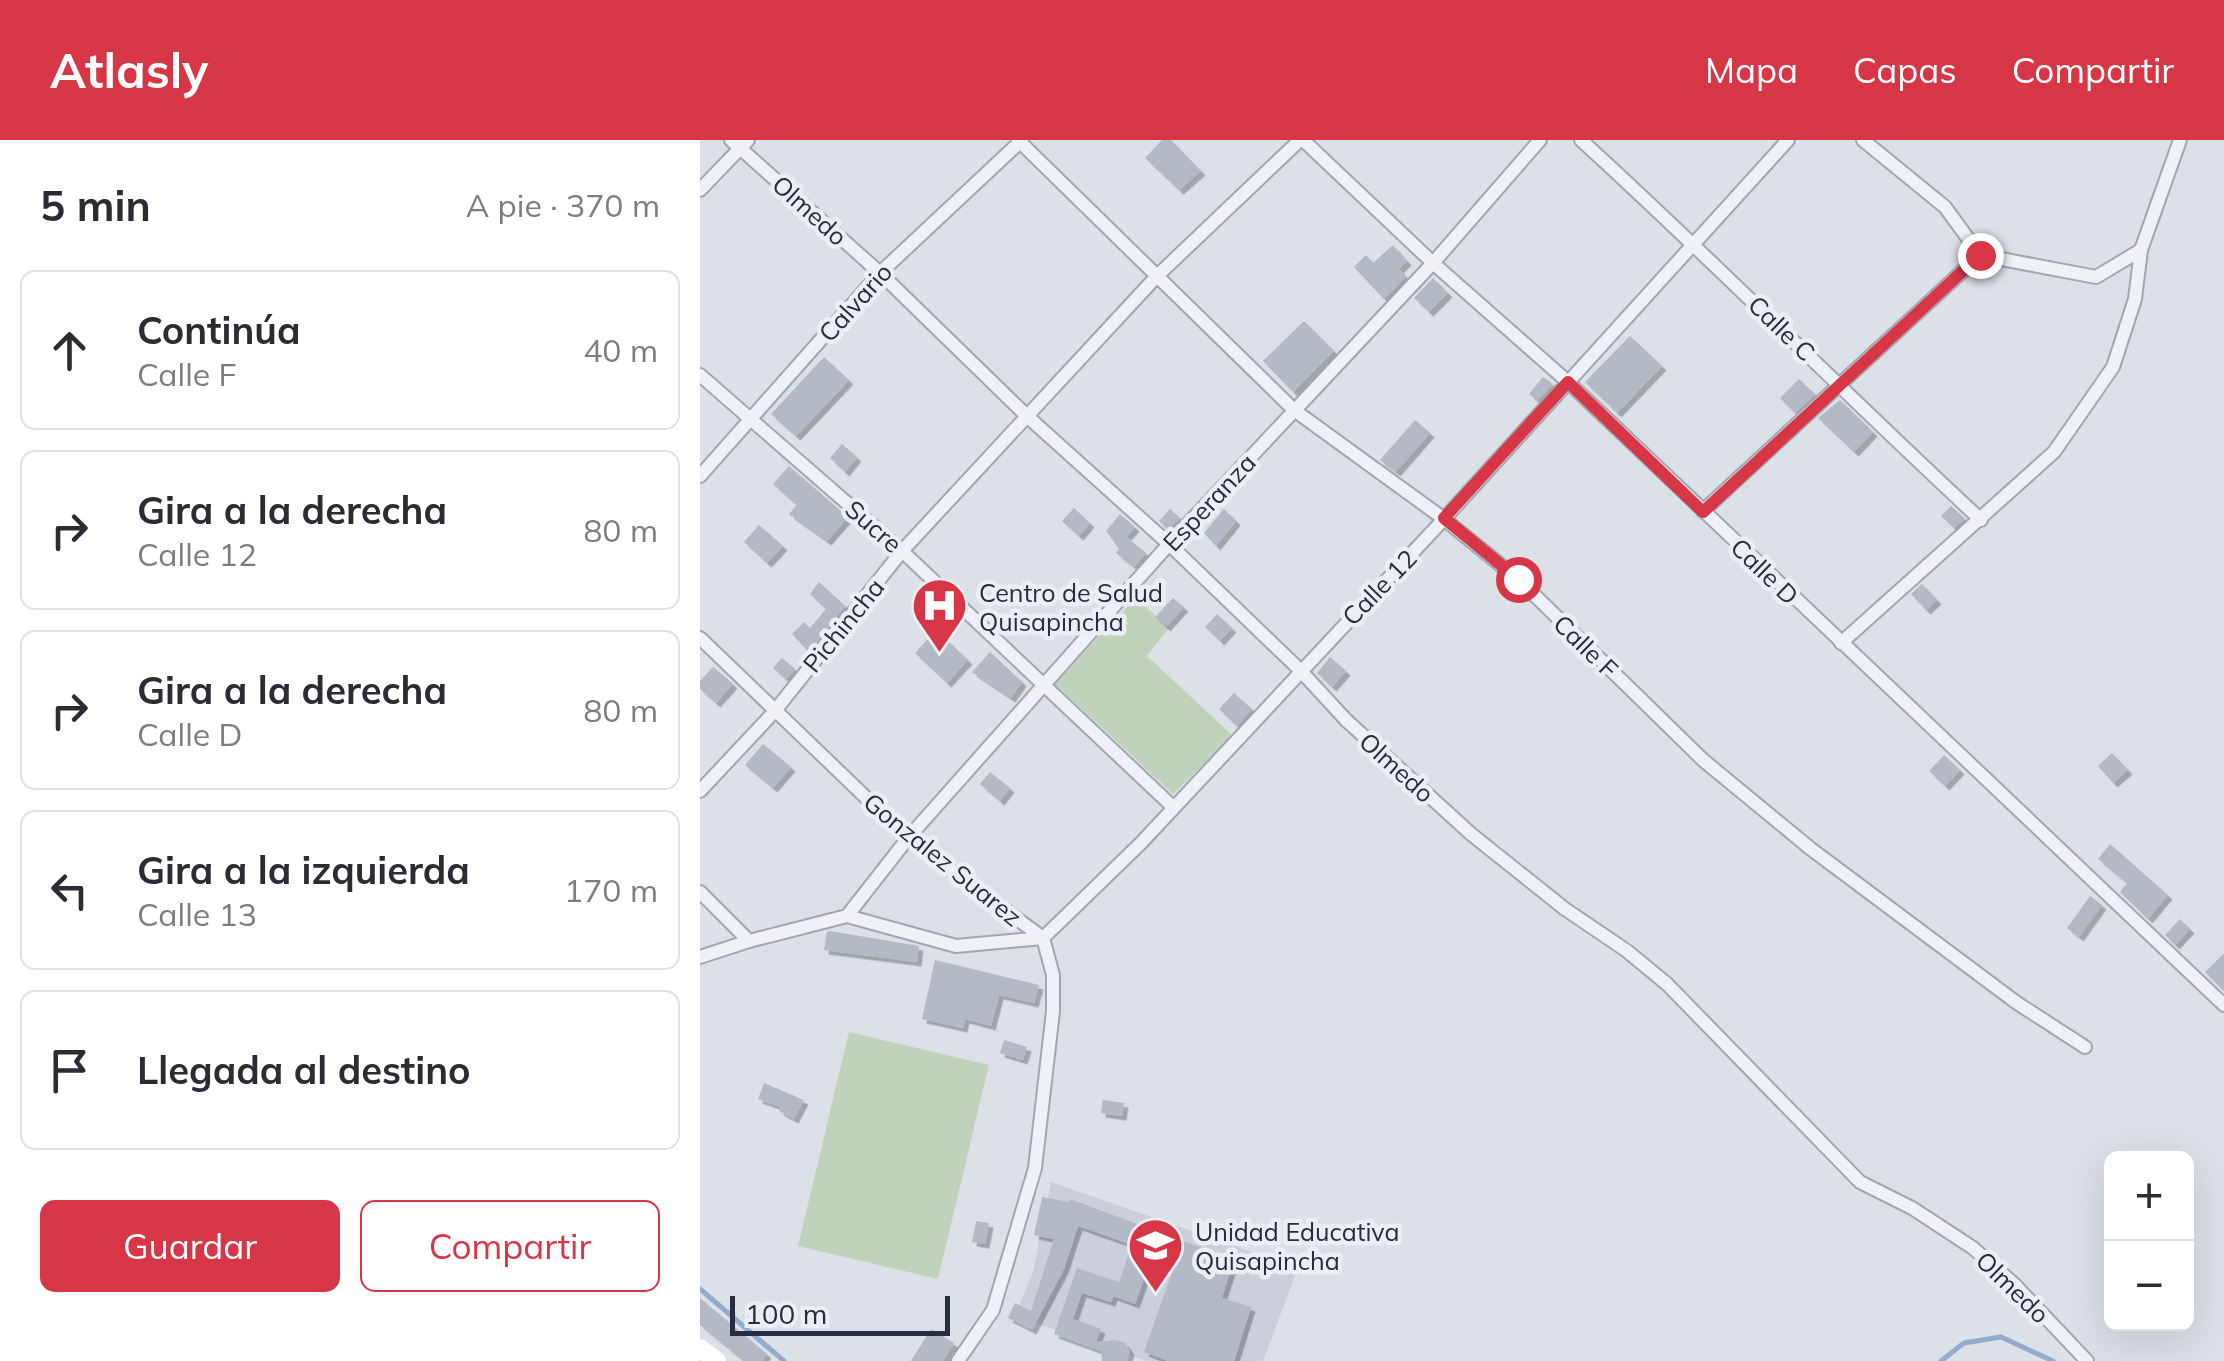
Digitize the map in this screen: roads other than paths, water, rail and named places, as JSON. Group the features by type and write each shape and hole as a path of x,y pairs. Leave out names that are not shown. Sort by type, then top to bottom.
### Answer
{"street":[{"name":"Calle D","path":"1302,140 1568,382 2224,1005"},
{"name":"Pichincha","path":"700,790 774,712 902,552 1157,276 1302,140"},
{"name":"Esperanza","path":"847,916 908,838 1169,544 1540,140"},
{"name":"Calle C","path":"1582,140 1980,520"},
{"name":"Calle 12","path":"1043,938 1141,843 1788,140"},
{"path":"1863,140 1946,207 1980,255 2096,277 2141,250"},
{"path":"1841,643 2054,452 2113,368 2136,298 2141,250 2180,140"},
{"name":"Calle F","path":"1020,141 1294,410 1444,518 1518,579 1704,760 2001,991 2085,1047"},
{"name":"Calvario","path":"700,476 880,272 1020,141"},
{"path":"700,190 740,143"},
{"name":"Olmedo","path":"740,143 880,272 1028,417 1169,544 1300,670 1346,720 1470,834 1668,984 1860,1182 1912,1208 1973,1248 2014,1284 2087,1361"},
{"path":"1703,512 1980,255"},
{"name":"Sucre","path":"700,375 902,552 1173,807"},
{"name":"Gonzalez Suarez","path":"700,638 908,838 1043,938 1053,975 1053,1011 1035,1168 993,1310 958,1361"},
{"path":"700,892 749,941"},
{"path":"700,957 847,916 956,946 1043,938"},
{"path":"700,1348 716,1361"}],"waterway":[{"path":"700,1289 784,1361"},
{"path":"1941,1361 1964,1343 2001,1337 2053,1361"}],"place":[{"name":"Centro de Salud Quisapincha","path":"940,655"},
{"name":"Unidad Educativa Quisapincha","path":"1156,1294"}]}
